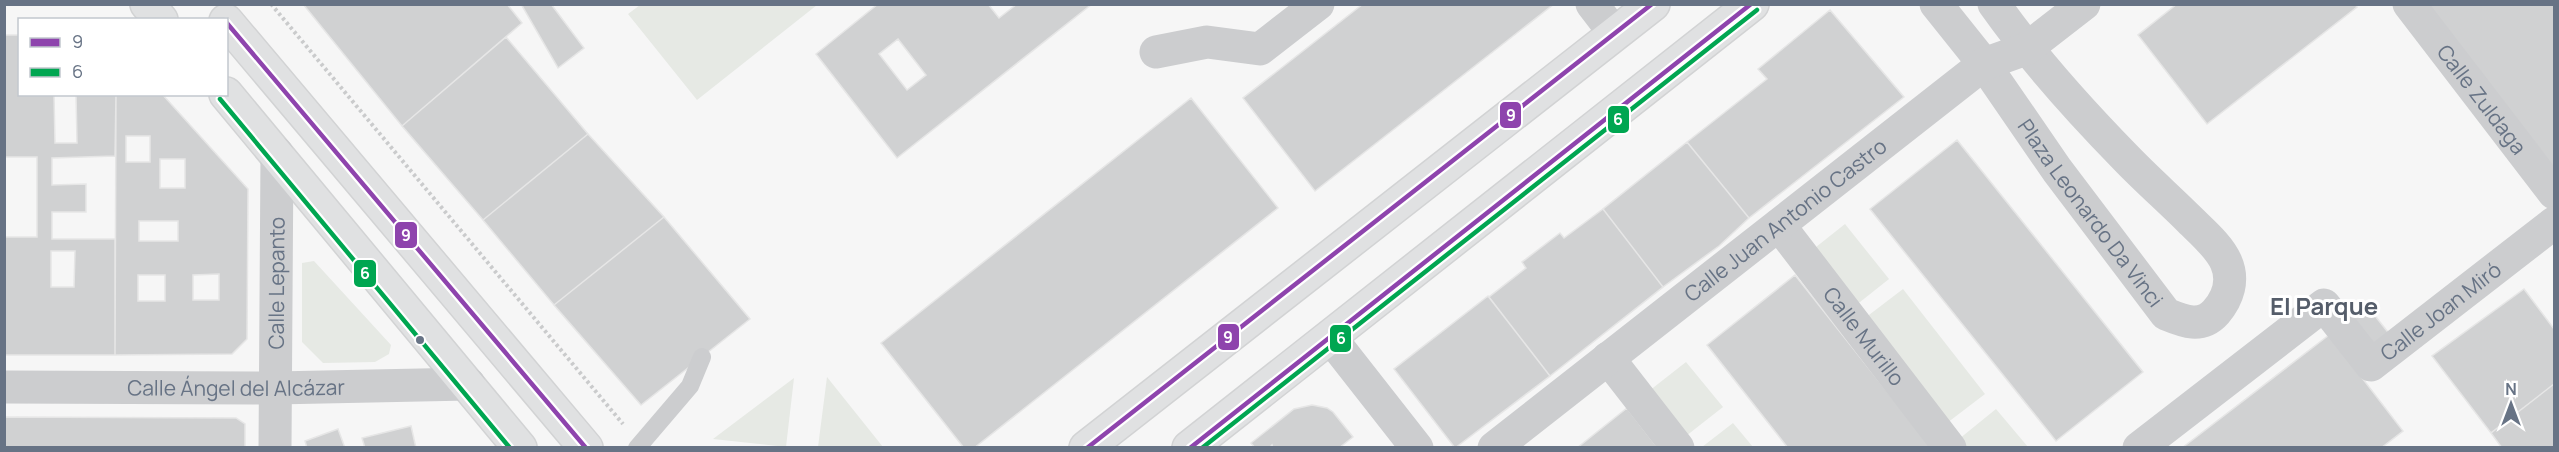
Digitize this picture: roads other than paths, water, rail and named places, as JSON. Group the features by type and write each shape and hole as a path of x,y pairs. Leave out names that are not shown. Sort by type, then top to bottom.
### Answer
{"street":[{"path":"147,4 158,18"},
{"path":"214,4 224,18"},
{"path":"1156,52 1207,42 1260,49 1318,4"},
{"path":"1592,4 1615,34"},
{"path":"1086,447 1653,4"},
{"path":"1189,447 1752,4"},
{"name":"Plaza Leonardo Da Vinci","path":"1936,4 1984,64 2057,171 2166,314 2187,322 2201,322 2214,315 2227,297 2229,279 2226,261 2209,238 2125,158 2026,49 1994,4"},
{"name":"Calle Juan Antonio Castro","path":"1494,447 1984,64 2026,49 2084,4"},
{"name":"Calle Zuldaga","path":"2409,4 2554,194"},
{"path":"228,22 586,447"},
{"path":"228,96 520,447"},
{"name":"Calle Lepanto","path":"275,447 277,153"},
{"name":"Calle Murillo","path":"1779,225 1950,447"},
{"name":"Calle Joan Miró","path":"2139,447 2324,305 2371,365 2550,237"},
{"path":"1330,336 1417,447"},
{"path":"1608,358 1678,447"},
{"name":"Calle Ángel del Alcázar","path":"4,387 275,388 469,384"}],"lane":[{"path":"638,446 690,386 702,357"}],"district":[{"name":"El Parque","path":"2324,305"}]}
